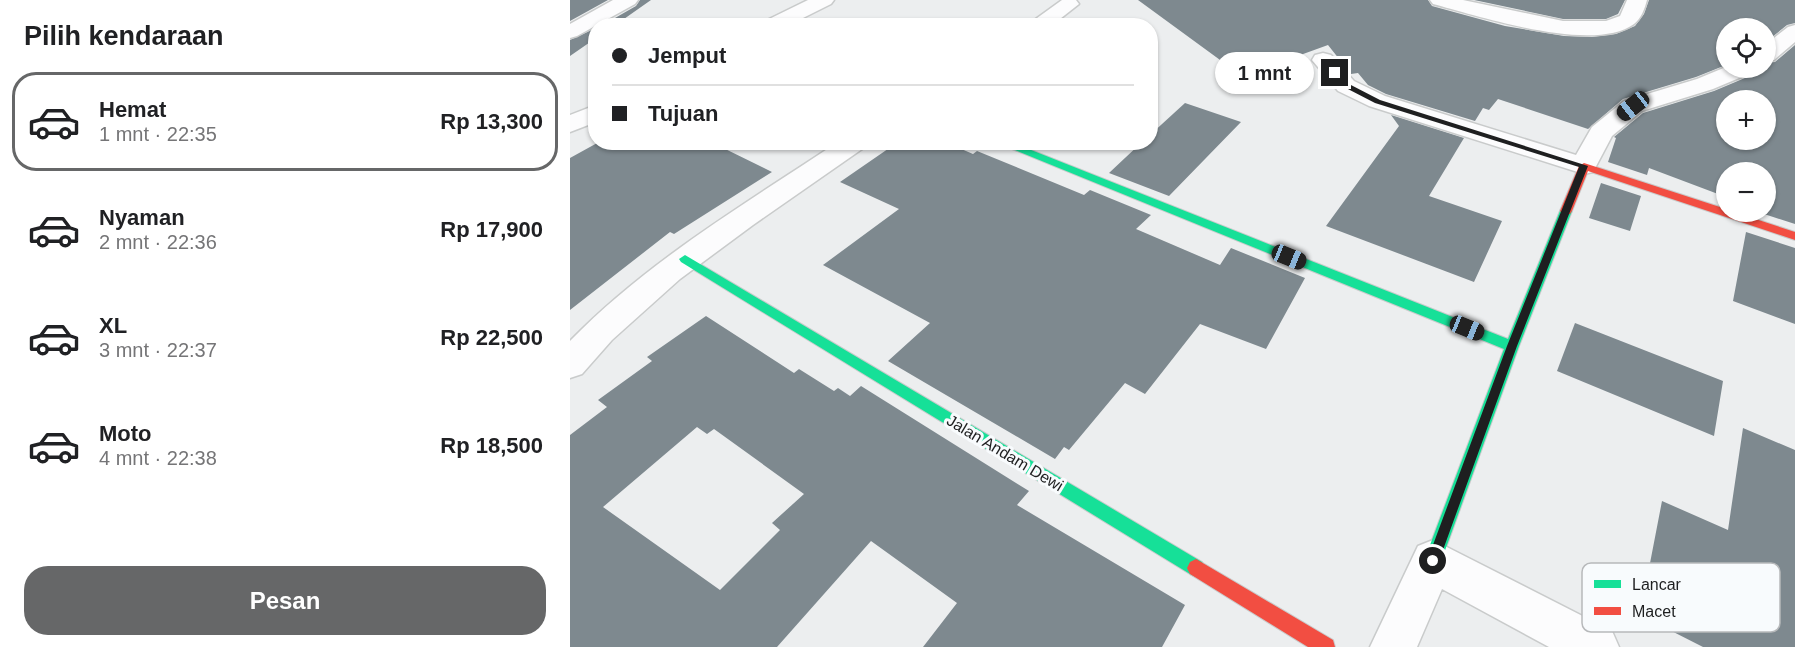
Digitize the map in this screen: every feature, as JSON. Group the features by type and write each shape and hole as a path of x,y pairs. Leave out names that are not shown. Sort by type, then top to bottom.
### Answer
{"street":[{"path":"592,18 613,5 628,0"},
{"path":"787,18 824,0"},
{"path":"1440,0 1571,29 1609,27 1630,19 1637,0"},
{"path":"1048,18 1069,4"},
{"path":"570,32 588,21"},
{"path":"1776,47 1795,31"},
{"path":"570,37 588,38"},
{"path":"1323,60 1346,86 1377,101 1795,236"},
{"path":"1393,647 1433,561 1512,346 1584,166 1601,132 1633,106 1719,78"},
{"path":"570,125 588,116"},
{"path":"570,364 597,332 685,260 844,150"},
{"path":"1020,150 1512,346"},
{"name":"Jalan Andam Dewi","path":"685,260 1326,647"},
{"path":"1433,561 1596,647"}],"building":[{"path":"570,0 608,0 570,21"},
{"path":"640,0 651,0 625,18 615,18 636,6"},
{"path":"1138,0 1428,0 1432,6 1505,26 1564,36 1592,37 1616,34 1635,26 1644,14 1649,0 1795,0 1795,23 1787,25 1776,34 1776,18 1716,18 1716,69 1623,99 1588,129 1498,99 1489,110 1483,108 1475,121 1386,94 1368,85 1358,73 1351,74 1328,45 1242,76"},
{"path":"1474,0 1625,0 1618,14 1606,19 1563,19"},
{"path":"588,32 588,44 570,56 570,40"},
{"path":"1795,45 1795,224 1776,218 1776,162 1716,162 1716,193 1649,168 1647,175 1608,162 1616,138 1614,137 1643,113 1716,90 1716,150 1776,150 1776,90 1716,90 1745,78 1776,78 1776,61"},
{"path":"1185,103 1241,122 1169,196 1109,173 1133,150 1158,150 1158,128"},
{"path":"1391,115 1464,138 1429,196 1502,221 1474,282 1326,226 1399,126"},
{"path":"588,148 588,150 727,150 772,172 674,234 670,232 570,310 570,158"},
{"path":"886,150 964,150 973,154 977,151 1084,195 1090,190 1151,215 1136,229 1220,265 1231,248 1305,278 1266,349 1200,324 1145,394 1125,383 1069,450 1064,447 1055,459 888,361 930,323 823,265 899,209 840,182"},
{"path":"1601,183 1641,196 1630,231 1589,218"},
{"path":"1746,232 1795,248 1795,324 1733,301"},
{"path":"706,316 794,373 799,369 834,391 838,388 850,396 861,386 1029,491 1017,505 1185,605 1162,647 923,647 957,603 871,541 777,647 570,647 570,435 607,407 598,400 652,361 647,357","holes":["697,427 707,434 714,429 804,494 772,523 780,530 720,590 603,507"]},
{"path":"1575,323 1723,381 1714,436 1557,371"},
{"path":"1743,428 1795,450 1795,647 1703,647 1673,632 1780,632 1780,563 1650,563 1662,501 1728,530"}],"traffic: fast":[{"path":"1020,150 1512,346"},
{"path":"1433,561 1512,346 1566,211"},
{"path":"685,259 1196,568"}],"traffic: jam":[{"path":"1566,211 1584,166 1795,236"},
{"path":"1196,568 1326,647"}],"route":[{"path":"1335,73 1346,86 1377,101 1584,166 1512,346 1433,561"}]}
